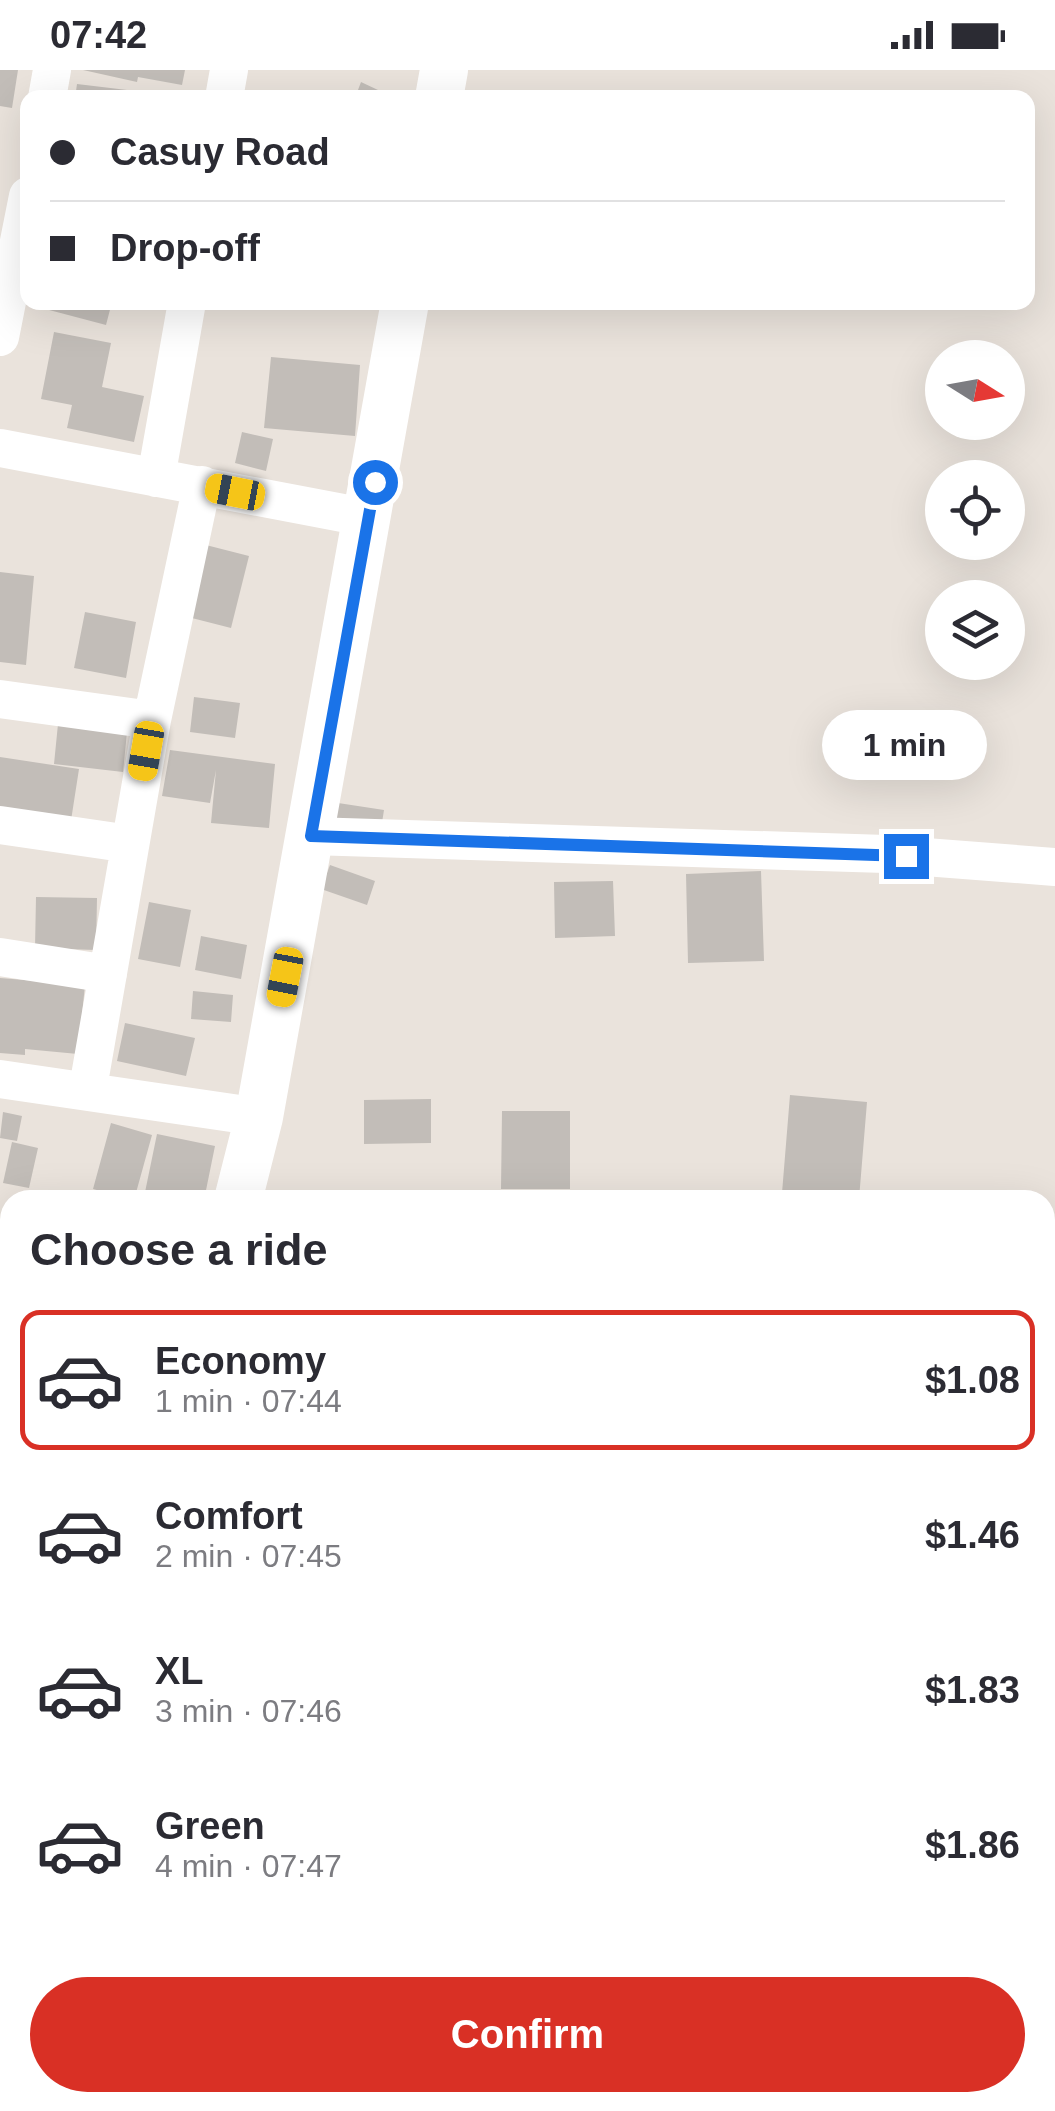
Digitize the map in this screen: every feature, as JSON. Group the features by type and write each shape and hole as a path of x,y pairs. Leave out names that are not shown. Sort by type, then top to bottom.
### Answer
{"street":[{"path":"0,337 20,236"},
{"path":"156,478 187,310"},
{"path":"241,1190 259,1117 404,310"},
{"path":"0,448 369,518"},
{"path":"88,1088 152,720 202,485"},
{"path":"0,698 152,720"},
{"path":"0,824 130,844"},
{"path":"311,836 886,854 1055,866"},
{"path":"0,958 108,974"},
{"path":"0,1079 88,1088 259,1117"}],"building":[{"path":"0,70 18,70 12,108 0,106"},
{"path":"83,70 185,70 182,85 138,77 137,82"},
{"path":"361,82 378,90 358,90"},
{"path":"77,84 127,90 76,90"},
{"path":"49,310 110,310 106,325"},
{"path":"54,332 111,343 102,387 144,396 134,442 67,428 72,405 41,399"},
{"path":"271,357 360,365 355,436 264,428"},
{"path":"242,432 273,439 266,471 235,463"},
{"path":"202,544 249,556 231,628 184,616"},
{"path":"0,572 34,576 26,665 0,662"},
{"path":"85,612 136,622 126,678 74,668"},
{"path":"194,697 240,703 235,738 190,732"},
{"path":"59,714 128,722 123,772 54,764"},
{"path":"170,750 275,764 269,828 211,823 216,770 210,803 162,796"},
{"path":"0,757 79,769 70,827 0,817"},
{"path":"325,801 384,810 381,829 322,821"},
{"path":"330,865 375,881 367,905 321,889"},
{"path":"761,871 764,961 688,963 686,874"},
{"path":"613,881 615,936 555,938 554,882"},
{"path":"36,897 97,898 96,950 35,948"},
{"path":"149,902 191,910 180,967 138,959"},
{"path":"201,936 247,945 241,979 195,970"},
{"path":"0,978 85,985 78,1054 25,1049 25,1055 0,1053"},
{"path":"193,991 233,995 231,1022 191,1019"},
{"path":"125,1023 195,1038 186,1076 117,1061"},
{"path":"790,1095 867,1102 860,1190 782,1190"},
{"path":"431,1099 431,1143 364,1144 364,1100"},
{"path":"502,1111 570,1111 570,1189 501,1189"},
{"path":"3,1112 22,1116 17,1141 0,1138"},
{"path":"111,1123 152,1135 137,1190 93,1189"},
{"path":"157,1134 215,1146 206,1190 145,1190"},
{"path":"12,1142 38,1148 29,1188 3,1183"}],"route":[{"path":"375,482 311,836 906,856"}]}
